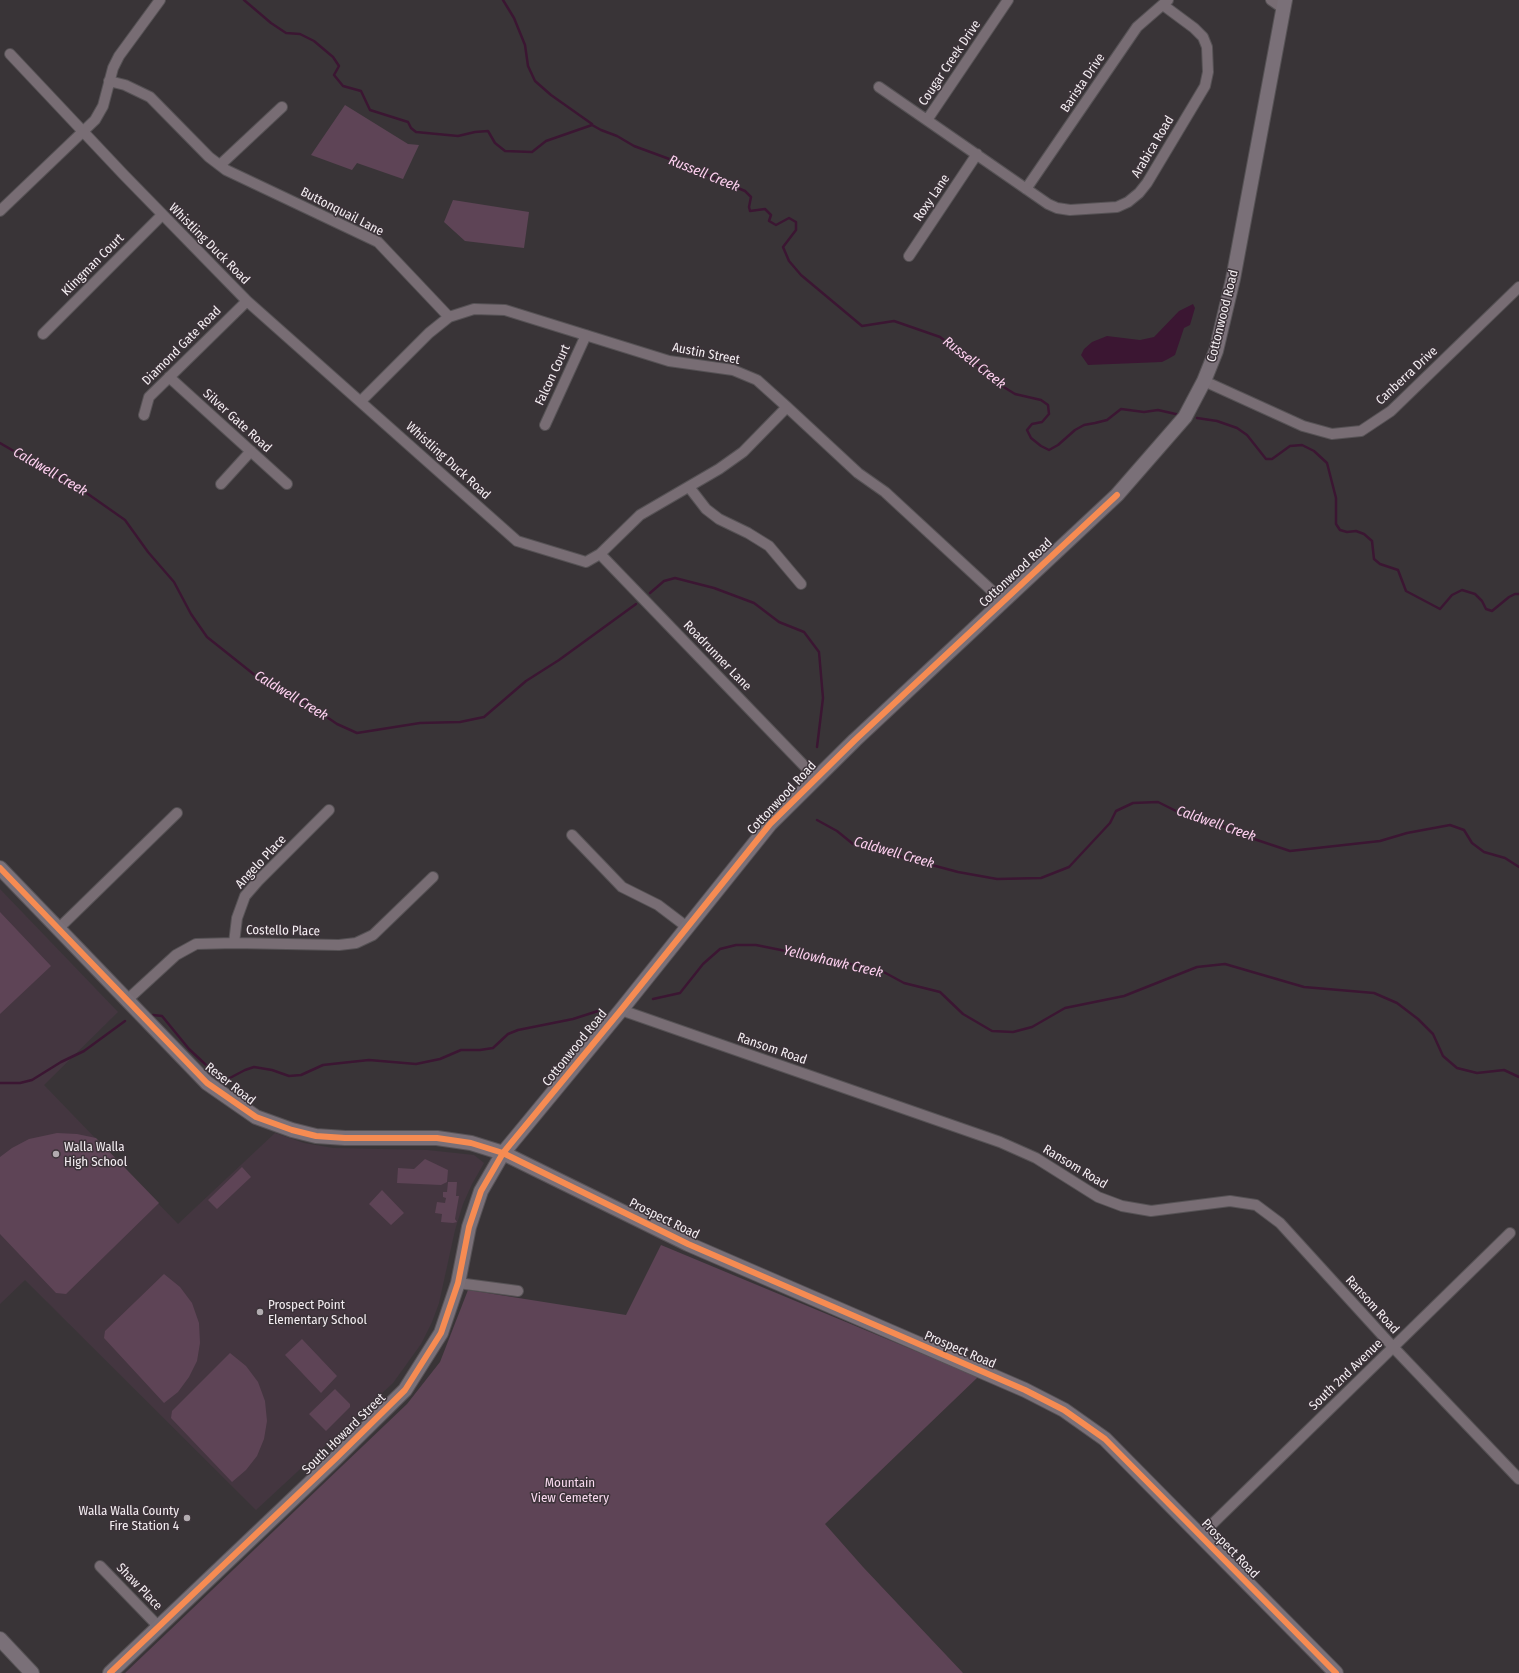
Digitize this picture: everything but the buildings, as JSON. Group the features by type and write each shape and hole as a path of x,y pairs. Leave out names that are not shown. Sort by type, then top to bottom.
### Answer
{"main road":[{"name":"Cottonwood Road","path":"503,1153 621,1010 770,824 815,777 1117,495 1185,417 1204,381 1216,351 1232,279 1284,4"},
{"name":"Reser Road","path":"0,868 207,1082 256,1117 292,1130 316,1136 345,1138 437,1138 471,1143 503,1153"},
{"name":"South Howard Street","path":"110,1673 329,1465 405,1390 442,1333 458,1283 468,1228 481,1191 503,1153"},
{"name":"Prospect Road","path":"503,1153 688,1244 1025,1390 1064,1410 1105,1439 1336,1673"},
{"path":"0,1639 32,1673"}],"street":[{"path":"0,211 83,133 94,120 102,106 113,68 119,56 160,0"},
{"name":"Cougar Creek Drive","path":"927,120 1008,0"},
{"path":"1271,0 1284,4"},
{"name":"Arabica Road","path":"879,87 1048,204 1057,208 1070,210 1117,207 1128,202 1139,193 1147,183 1205,86 1209,60 1207,47 1203,37 1166,2"},
{"name":"Barista Drive","path":"1026,189 1137,27 1166,2"},
{"name":"Whistling Duck Road","path":"10,54 83,133 247,300 517,541 586,562 600,554 640,515 719,469 743,452 788,407"},
{"name":"Buttonquail Lane","path":"109,81 126,85 150,97 209,156 237,176 378,242 449,317"},
{"path":"220,165 282,107"},
{"name":"Roxy Lane","path":"909,256 977,154"},
{"name":"Klingman Court","path":"43,334 162,215"},
{"name":"Canberra Drive","path":"1204,381 1303,426 1332,434 1361,431 1390,411 1519,287"},
{"name":"Diamond Gate Road","path":"144,415 149,397 247,300"},
{"name":"Austin Street","path":"361,401 429,333 449,317 474,309 505,310 668,361 733,370 757,380 788,407 858,474 885,492 1003,601"},
{"name":"Falcon Court","path":"544,425 586,335"},
{"name":"Silver Gate Road","path":"169,377 287,484"},
{"path":"221,484 251,451"},
{"path":"689,487 706,509 720,519 748,533 769,546 801,584"},
{"name":"Roadrunner Lane","path":"600,554 815,777"},
{"name":"Angelo Place","path":"234,943 237,918 245,896 329,810"},
{"path":"58,928 177,813"},
{"path":"572,835 622,887 658,905 687,927"},
{"name":"Costello Place","path":"127,1000 176,955 196,944 234,943 339,945 356,943 373,935 433,877"},
{"name":"Ransom Road","path":"621,1010 1000,1142 1036,1158 1098,1197 1122,1206 1151,1211 1230,1201 1256,1205 1280,1223 1392,1347 1519,1479"},
{"name":"South 2nd Avenue","path":"1201,1535 1392,1347 1510,1234"},
{"path":"458,1283 518,1292"},
{"name":"Shaw Place","path":"100,1566 158,1626"}],"shaded area":[{"path":"1193,304 1195,308 1190,325 1184,328 1175,355 1162,362 1088,365 1081,355 1084,349 1092,342 1107,336 1140,340 1154,337 1179,311"},
{"name":"Prospect Point Elementary School","path":"0,889 118,1012 44,1085 178,1224 275,1133 304,1143 333,1148 427,1150 474,1155 484,1163 463,1204 455,1230 439,1303 432,1322 421,1344 393,1383 256,1510 25,1280 0,1304"}],"green space":[{"path":"345,105 408,144 419,145 403,179 357,163 352,170 311,155"},
{"path":"453,200 529,212 524,248 465,241 444,222"},
{"path":"0,912 51,966 0,1014"},
{"path":"57,1133 77,1134 96,1138 159,1203 66,1294 56,1293 0,1234 0,1157 12,1148 29,1139"},
{"path":"425,1159 448,1170 447,1182 441,1185 397,1183 398,1168 414,1169"},
{"path":"242,1167 251,1177 217,1209 208,1200"},
{"path":"448,1182 457,1182 456,1196 459,1196 455,1219 457,1222 453,1223 441,1222 442,1214 435,1213 437,1202 445,1203 446,1198 443,1197 443,1192 447,1192"},
{"path":"382,1190 404,1213 391,1225 369,1204"},
{"name":"Mountain View Cemetery","path":"661,1245 978,1377 825,1524 863,1567 963,1673 125,1673 407,1404 440,1362 468,1290 626,1315"},
{"path":"164,1274 180,1287 192,1303 199,1323 200,1343 197,1361 189,1377 178,1392 164,1403 104,1338 105,1331"},
{"path":"302,1339 337,1376 321,1393 285,1355"},
{"path":"230,1353 246,1366 258,1382 265,1401 267,1421 264,1439 257,1456 246,1470 232,1482 171,1418 172,1411"},
{"path":"335,1389 350,1404 350,1407 326,1431 309,1414"}],"waterway":[{"name":"Russell Creek","path":"244,0 271,23 286,33 300,34 314,41 333,57 339,66 334,75 343,86 361,91 370,110 408,122 411,128 416,132 458,136 488,131 495,143 505,151 532,152 546,141 592,125 617,136 634,146 672,160 745,191 751,197 749,207 750,211 765,209 771,215 769,221 776,225 789,218 796,222 796,230 783,247 789,261 801,275 862,326 894,321 940,337 980,367 994,381 1015,394 1041,400 1048,405 1049,414 1042,422 1032,424 1027,430 1031,438 1049,450 1058,445 1075,430 1084,425 1107,420 1121,409 1144,412 1158,410 1180,415"},
{"path":"503,0 514,18 525,45 528,66 535,81 551,95 592,124"},
{"name":"Russell Creek","path":"1197,418 1217,421 1237,428 1247,435 1266,459 1272,459 1290,446 1302,445 1314,451 1327,463 1336,498 1336,524 1340,530 1347,532 1356,531 1364,534 1372,541 1374,559 1380,564 1398,570 1406,591 1440,609 1452,595 1462,590 1475,594 1482,601 1486,609 1492,611 1509,597 1519,594"},
{"name":"Caldwell Creek","path":"0,443 88,494 125,520 148,552 174,582 191,614 207,637 261,680 305,702 337,724 357,733 420,723 460,722 484,717 526,681 559,660 636,604"},
{"name":"Caldwell Creek","path":"650,593 664,581 675,578 714,588 754,603 779,622 804,632 819,652 823,698 817,747"},
{"name":"Caldwell Creek","path":"817,820 837,831 853,844 958,872 997,879 1041,878 1069,867 1110,823 1116,811 1133,803 1158,802 1184,815 1209,820 1245,836 1290,851 1380,841 1407,833 1450,825 1464,830 1472,843 1484,852 1505,858 1519,867"},
{"name":"Yellowhawk Creek","path":"653,999 680,993 703,964 720,949 736,945 756,945 880,970 904,983 940,992 963,1014 992,1031 1013,1032 1032,1027 1065,1008 1124,996 1197,967 1225,964 1304,987 1374,993 1397,1003 1418,1019 1433,1034 1443,1056 1457,1068 1477,1073 1504,1070 1519,1077"},
{"name":"Yellowhawk Creek","path":"153,1015 162,1016 189,1049 216,1074 226,1080 254,1067 272,1070 289,1076 301,1075 323,1065 369,1060 416,1064 440,1059 461,1050 493,1048 508,1034 518,1030 573,1019 598,1011"},
{"name":"Yellowhawk Creek","path":"0,1083 20,1083 32,1080 61,1062 84,1051 125,1021"}],"cycle path":[{"path":"110,1673 335,1459 405,1390 441,1333 458,1283 469,1227 481,1191 503,1153 621,1010 770,824 855,740 1117,495"},
{"path":"0,868 207,1083 256,1117 292,1130 316,1136 345,1138 437,1138 471,1143 503,1153 688,1244 1025,1390 1064,1410 1105,1439 1336,1673"}],"place":[{"name":"Walla Walla High School","path":"56,1154"},
{"name":"Prospect Point Elementary School","path":"260,1312"},
{"name":"Walla Walla County Fire Station 4","path":"187,1518"}]}
